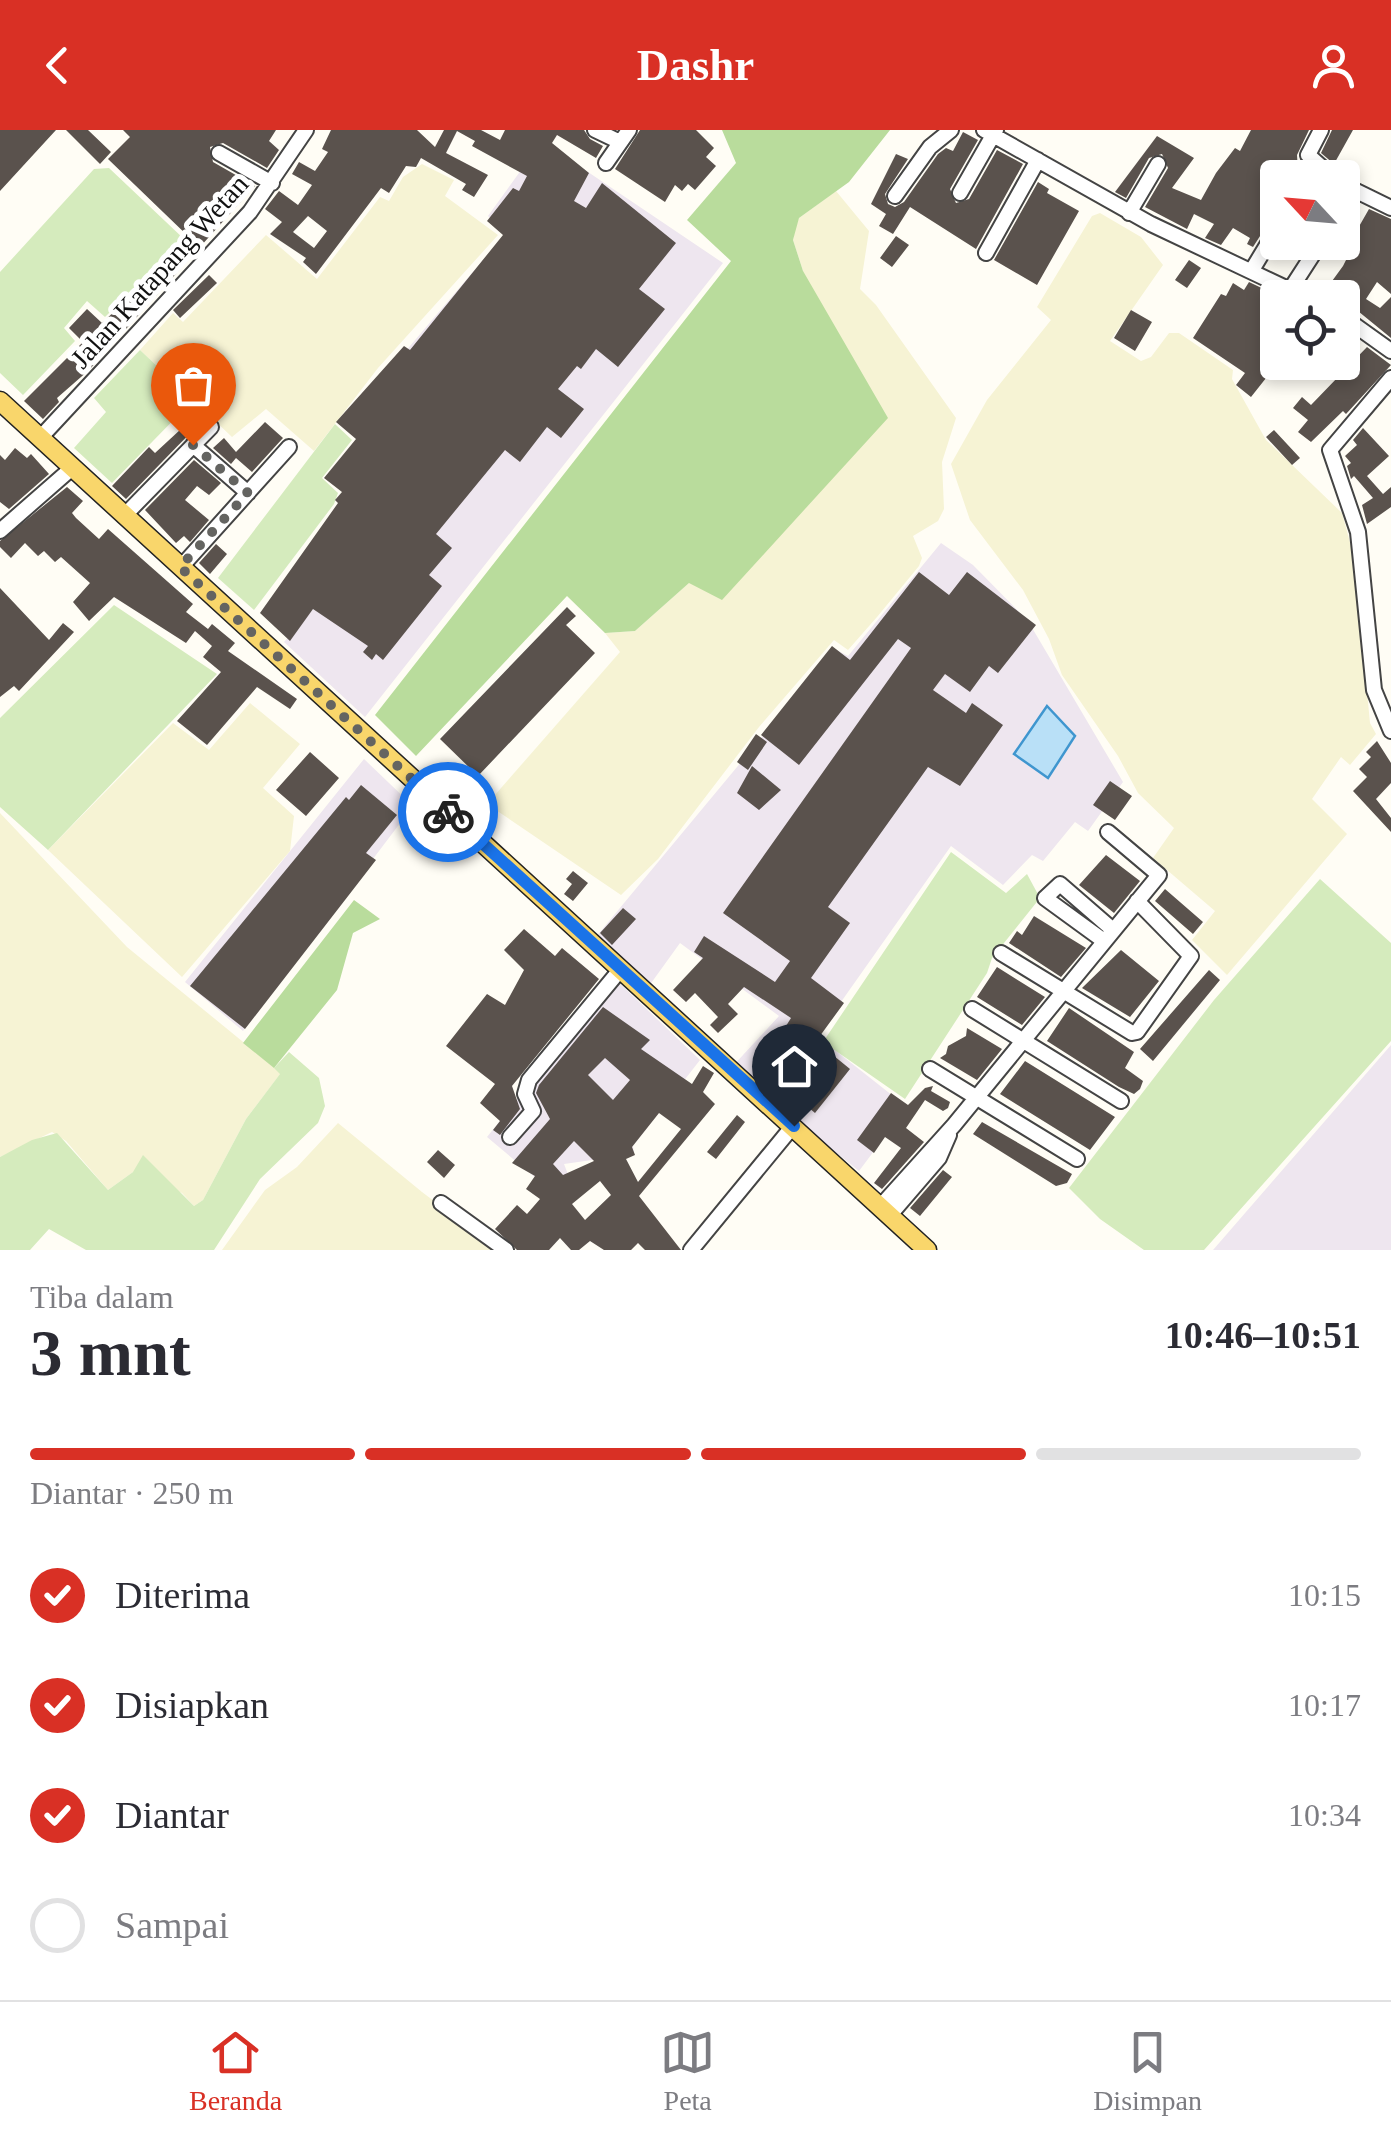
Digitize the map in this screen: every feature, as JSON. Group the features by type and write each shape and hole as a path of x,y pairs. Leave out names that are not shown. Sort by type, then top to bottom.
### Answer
{"main road":[{"path":"0,401 927,1250"}],"street":[{"name":"Jalan Katapang Wetan","path":"40,438 230,235 272,183 306,130"},
{"path":"595,130 625,136 606,163"},
{"path":"895,196 930,147 951,130"},
{"path":"1313,160 1308,154 1320,130"},
{"path":"960,193 991,132 1129,212 1271,280"},
{"path":"219,153 272,183"},
{"path":"986,253 1038,160"},
{"path":"1129,212 1158,164"},
{"path":"1360,193 1391,208"},
{"path":"1252,270 1260,257"},
{"path":"1360,329 1391,351"},
{"path":"1391,378 1385,395 1337,438 1330,454 1358,532 1374,690 1391,731"},
{"path":"124,516 211,427"},
{"path":"193,445 248,493"},
{"path":"180,567 289,447"},
{"path":"0,531 72,468"},
{"path":"885,1211 974,1096 1160,871 1108,832"},
{"path":"1001,954 1132,1034 1191,956 1137,901"},
{"path":"510,1137 533,1111 525,1094 529,1080 620,970"},
{"path":"972,1009 1120,1101"},
{"path":"930,1069 1077,1159"},
{"path":"690,1250 794,1126"},
{"path":"440,1203 506,1250"}],"shaded area":[{"path":"542,141 723,263 365,717 284,642 376,538 359,440 343,425 505,234 488,216"},
{"path":"422,164 454,180 445,196 498,235 378,368 314,451 266,409 232,437 140,350 173,313 183,322 266,235 317,279 380,197 389,201 403,177"},
{"path":"836,191 869,231 860,289 876,305 956,418 942,462 944,509 938,521 913,536 922,558 919,566 877,617 848,650 834,640 759,727 658,859 621,895 487,804 620,652 605,633 635,631 689,583 803,271 793,240 795,228 799,218"},
{"path":"1100,213 1141,237 1163,265 1110,341 1141,361 1151,357 1169,333 1179,333 1233,370 1232,379 1266,440 1342,513 1354,557 1370,723 1376,734 1350,765 1341,757 1312,799 1347,834 1227,975 1192,940 1215,911 1153,858 1174,828 1138,793 1118,756 1062,675 1049,639 1023,590 970,520 951,464 987,400 1051,320 1037,307 1092,216"},
{"path":"941,543 973,565 1028,621 1123,782 1088,831 1075,822 1043,861 1032,855 1003,885 951,846 817,1036 907,1107 859,1171 731,1068 779,1016 680,943 649,986 595,938 835,649 848,656"},
{"path":"250,703 300,744 263,788 294,816 290,851 182,977 48,850 173,723 209,750"},
{"path":"364,759 413,806 243,1031 185,982"},
{"path":"0,813 127,947 281,1073 246,1119 203,1200 194,1206 182,1193 133,1172 108,1190 66,1141 52,1132 0,1157"},
{"path":"614,978 700,1060 633,1146 634,1154 564,1164 571,1182 556,1195 487,1137"},
{"path":"1391,1045 1391,1250 1213,1250"},
{"path":"338,1123 499,1250 222,1250 265,1190 297,1167"}],"green space":[{"path":"722,130 890,130 849,182 799,218 793,240 803,271 888,418 722,600 689,583 635,631 605,633 567,596 416,756 375,715 731,261 687,220 736,163"},
{"path":"109,168 184,239 105,317 87,301 64,328 75,341 23,395 0,373 0,272 94,169"},
{"path":"140,350 193,400 112,483 74,448 106,412 94,398"},
{"path":"335,424 352,440 322,478 338,493 334,504 254,610 218,578"},
{"path":"114,605 217,674 48,850 0,807 0,718"},
{"path":"951,852 1006,893 1027,874 1040,898 992,958 987,973 905,1099 823,1042"},
{"path":"1320,879 1391,943 1391,1041 1204,1250 1144,1250 1100,1219 1069,1188 1214,1000"},
{"path":"354,900 380,919 353,933 337,990 274,1068 243,1043"},
{"path":"289,1052 319,1078 325,1106 318,1123 260,1179 214,1250 86,1250 49,1229 30,1250 0,1250 0,1157 32,1140 57,1133 108,1190 133,1172 143,1155 194,1206 203,1200 246,1119 280,1074 274,1068"}],"water":[{"path":"1047,706 1075,736 1048,778 1014,754"}],"building":[{"path":"0,130 56,130 0,191"},
{"path":"66,130 88,130 111,152 100,164"},
{"path":"123,130 276,130 269,141 279,150 267,168 223,143 210,147 213,162 255,186 89,370 57,398 59,402 43,419 24,401 83,342 69,328 87,309 102,323 191,239 108,159 130,137"},
{"path":"331,130 417,130 435,147 444,130 481,130 500,140 505,130 584,130 590,139 603,146 596,158 557,135 552,143 589,173 574,201 586,208 602,183 676,243 639,289 665,309 618,367 596,349 558,389 584,409 561,438 547,427 520,462 505,450 436,534 452,548 429,575 442,586 383,660 376,654 372,660 363,652 368,646 313,609 290,641 260,613 338,503 335,500 342,492 324,478 356,439 336,422 404,346 410,350 503,235 487,221 513,188 519,191 527,176 472,146 475,141 457,131 446,153 488,175 474,197 462,190 466,184 421,158 416,167 406,166 389,193 381,188 316,274 303,262 306,258 270,234 282,222 265,209 279,191 298,205 312,185 292,174 299,162 315,171 328,152 322,149","holes":["308,216 327,231 314,248 293,232"]},
{"path":"640,130 696,130 714,148 706,157 716,166 695,190 688,184 682,191 675,185 665,202 615,169"},
{"path":"1251,130 1309,130 1297,160 1260,160 1260,236 1253,247 1247,244 1250,238 1233,228 1221,245 1205,238 1214,224 1194,214 1187,229 1145,207 1168,168 1162,154 1149,158 1126,198 1115,192 1157,136 1194,158 1172,188 1201,200 1235,148 1240,151"},
{"path":"1332,130 1353,130 1336,160 1321,153"},
{"path":"963,132 978,140 950,189 956,203 969,199 997,150 1023,164 976,249 910,207 893,234 879,226 886,214 871,204 896,154 908,159 885,194 888,204 895,207 904,202 938,154 946,148 953,151"},
{"path":"1038,182 1049,189 1047,193 1079,211 1037,285 994,260"},
{"path":"1369,209 1391,219 1391,294 1377,282 1366,299 1380,308 1391,297 1391,338 1360,313 1360,280 1333,280 1346,260 1360,260 1360,225"},
{"path":"896,236 909,245 892,267 880,258"},
{"path":"1189,260 1201,268 1187,288 1175,280"},
{"path":"209,275 217,283 180,318 173,310"},
{"path":"1249,282 1260,287 1260,380 1264,380 1251,397 1236,385 1245,373 1193,338 1221,294 1226,296 1233,283 1244,290"},
{"path":"1131,310 1152,322 1135,351 1114,338"},
{"path":"1367,347 1391,365 1346,414 1343,411 1311,442 1298,432 1308,420 1293,408 1302,397 1311,405 1335,380 1360,380 1360,354"},
{"path":"189,414 199,424 126,499 112,486 149,447 155,453 181,429 178,425"},
{"path":"265,422 283,438 252,472 236,458 231,464 213,448 224,438 236,452"},
{"path":"1363,428 1389,456 1367,476 1383,494 1391,487 1391,507 1367,524 1362,505 1373,498 1354,476 1351,479 1347,466 1351,463 1345,456 1357,445 1353,440"},
{"path":"1274,430 1300,458 1292,465 1266,437"},
{"path":"15,448 27,458 31,454 49,474 9,509 0,502 0,455 5,460"},
{"path":"194,460 221,483 209,495 197,486 185,500 209,520 190,542 184,536 176,543 145,510"},
{"path":"67,487 83,501 72,513 76,518 99,539 108,529 193,604 186,612 208,629 212,624 235,643 228,651 297,699 290,709 257,687 207,745 177,721 221,672 203,657 212,646 195,631 186,643 114,597 89,621 73,602 90,583 61,557 55,562 44,551 38,556 25,543 11,558 0,547 0,541"},
{"path":"216,544 227,554 210,574 199,563"},
{"path":"919,572 949,595 967,572 1036,625 998,673 989,666 970,692 945,674 933,690 966,713 972,703 1003,725 960,786 928,767 828,907 850,923 811,978 844,1003 817,1040 802,1029 785,1049 776,1042 791,1018 744,987 728,1004 738,1014 718,1033 710,1025 718,1017 695,993 686,1002 673,990 703,958 694,952 704,936 775,982 790,961 723,913 911,648 898,639 799,765 761,735 832,646 850,660"},
{"path":"0,588 49,640 63,623 74,632 19,691 14,686 0,697"},
{"path":"567,607 576,616 566,625 595,653 478,776 440,739"},
{"path":"756,734 767,742 748,770 737,762"},
{"path":"1377,741 1391,763 1391,783 1376,799 1391,818 1391,832 1353,791 1367,777 1359,769 1371,757 1366,752"},
{"path":"310,752 339,778 306,816 276,790"},
{"path":"752,766 781,790 759,810 737,793"},
{"path":"1110,781 1132,796 1115,820 1093,805"},
{"path":"361,785 397,815 366,853 376,860 245,1029 190,986 346,797 349,800"},
{"path":"1106,855 1140,881 1114,913 1079,885"},
{"path":"573,871 588,883 573,901 564,894 572,884 566,879"},
{"path":"1165,889 1203,922 1193,934 1155,901"},
{"path":"623,908 636,919 612,945 600,933"},
{"path":"1034,916 1086,948 1061,977 1009,943 1017,931 1022,935"},
{"path":"524,929 555,956 562,948 599,979 512,1086 520,1109 500,1135 493,1130 500,1121 480,1103 495,1084 446,1046 487,994 505,1005 524,970 504,950"},
{"path":"1121,950 1159,981 1130,1017 1082,988"},
{"path":"997,967 1045,997 1022,1025 977,997"},
{"path":"1209,970 1220,980 1153,1061 1140,1049"},
{"path":"603,1007 650,1040 641,1049 692,1084 703,1066 714,1073 703,1092 715,1104 639,1196 681,1250 645,1250 638,1243 631,1250 604,1250 590,1241 579,1250 571,1250 560,1238 549,1250 517,1250 495,1229 517,1205 527,1214 540,1199 526,1189 535,1176 512,1163 550,1119 536,1093","holes":["605,1058 630,1080 613,1100 588,1075","659,1113 681,1129 638,1182 626,1159 635,1155 632,1147","574,1141 594,1161 563,1175 553,1164","600,1181 611,1195 585,1220 572,1204"]},
{"path":"1069,1008 1134,1052 1125,1068 1143,1081 1134,1094 1047,1041"},
{"path":"967,1028 1002,1049 977,1080 940,1058 948,1046 966,1036"},
{"path":"823,1047 850,1069 815,1113 788,1090"},
{"path":"1025,1061 1115,1117 1090,1150 1000,1094"},
{"path":"933,1086 931,1091 950,1102 948,1108 943,1111 925,1100 906,1128 924,1142 882,1189 874,1183 901,1148 885,1137 874,1153 857,1140 891,1093 908,1105 925,1088"},
{"path":"737,1115 745,1122 716,1159 707,1152"},
{"path":"982,1122 1072,1174 1067,1183 1056,1186 973,1134"},
{"path":"438,1150 455,1165 444,1178 427,1162"},
{"path":"943,1170 952,1177 920,1216 910,1208"}],"way so far":[{"path":"193,445 248,493 180,567 448,812"}],"route":[{"path":"448,812 794,1126"}]}
